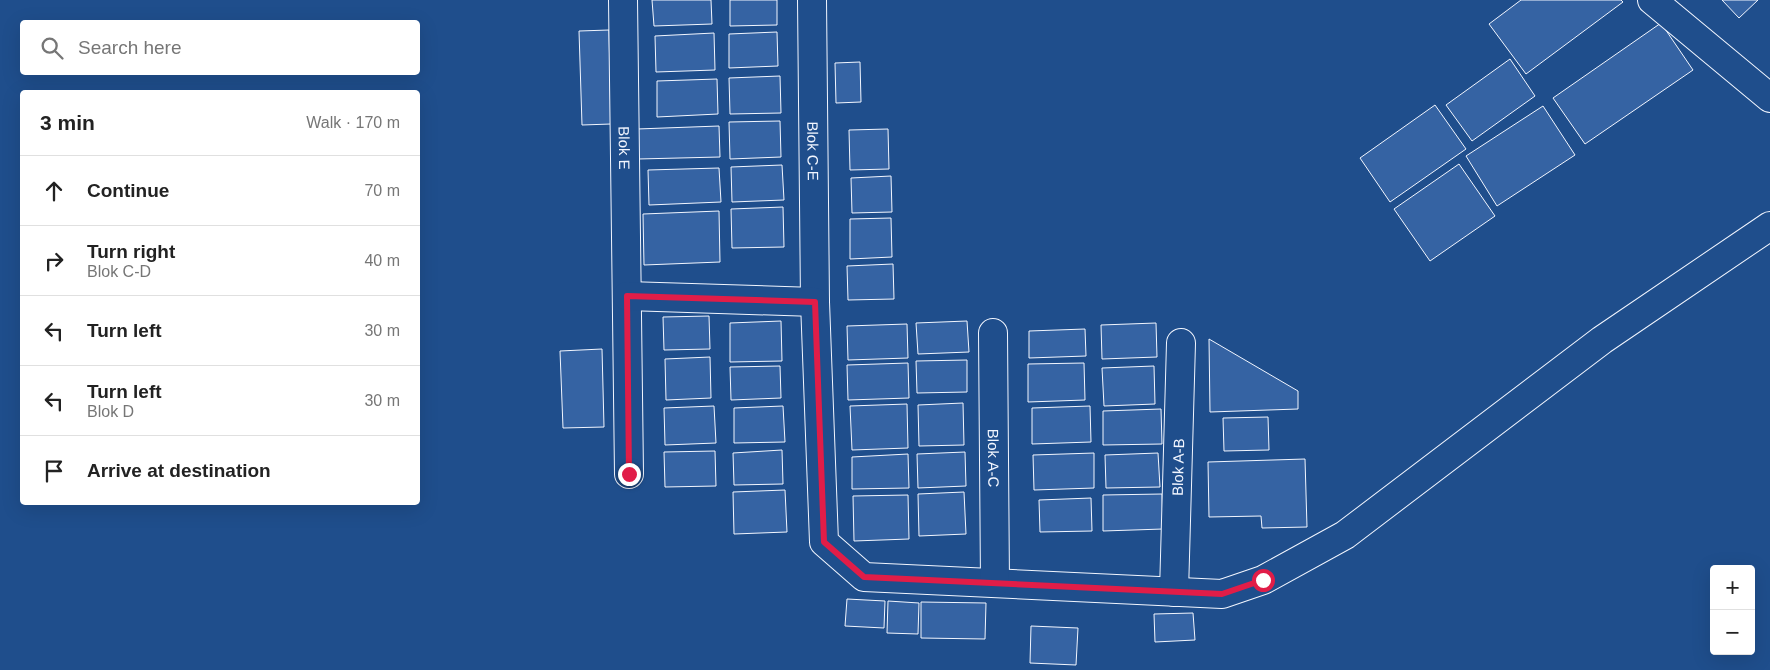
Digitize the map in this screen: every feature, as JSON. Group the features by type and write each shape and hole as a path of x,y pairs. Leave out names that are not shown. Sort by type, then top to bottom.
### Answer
{"street":[{"name":"Blok E","path":"623,0 629,474"},
{"name":"Blok C-E","path":"812,0 815,302 824,542 864,577 995,583"},
{"path":"1652,0 1770,98"},
{"path":"995,583 1222,594 1263,580 1345,535 1602,340 1770,226"},
{"path":"627,296 815,302"},
{"name":"Blok A-C","path":"993,333 995,583"},
{"name":"Blok A-B","path":"1174,592 1181,343"}],"building":[{"path":"652,0 711,0 712,24 654,26"},
{"path":"730,0 777,0 777,25 730,26"},
{"path":"1521,0 1621,0 1623,2 1526,74 1489,24"},
{"path":"1722,0 1758,0 1739,18"},
{"path":"1661,23 1693,70 1585,144 1553,98"},
{"path":"609,30 611,124 582,125 579,31"},
{"path":"777,32 778,66 729,68 729,34"},
{"path":"714,33 715,70 656,72 655,36"},
{"path":"1510,59 1535,96 1472,141 1446,105"},
{"path":"860,62 861,102 836,103 835,63"},
{"path":"780,76 781,113 730,114 729,78"},
{"path":"717,79 718,114 657,117 657,81"},
{"path":"1435,105 1466,149 1390,202 1360,158"},
{"path":"1543,106 1575,155 1497,206 1466,156"},
{"path":"780,121 781,157 730,159 729,122"},
{"path":"719,126 720,157 638,159 637,129"},
{"path":"888,129 889,169 850,170 849,130"},
{"path":"1459,164 1495,216 1430,261 1394,209"},
{"path":"782,165 784,200 732,202 731,167"},
{"path":"719,168 721,202 649,205 648,170"},
{"path":"891,176 892,212 852,213 851,178"},
{"path":"783,207 784,247 732,248 731,209"},
{"path":"719,211 720,262 644,265 643,214"},
{"path":"891,218 892,257 850,259 850,219"},
{"path":"893,264 894,299 848,300 847,266"},
{"path":"709,316 710,349 664,350 663,317"},
{"path":"781,321 782,361 730,362 730,323"},
{"path":"967,321 969,352 918,354 916,323"},
{"path":"1156,323 1157,357 1102,359 1101,325"},
{"path":"907,324 908,358 848,360 847,326"},
{"path":"1085,329 1086,356 1029,358 1029,331"},
{"path":"1209,339 1298,391 1298,409 1210,412"},
{"path":"602,349 604,427 563,428 560,351"},
{"path":"710,357 711,398 666,400 665,359"},
{"path":"967,360 967,392 917,393 916,361"},
{"path":"908,363 909,398 848,400 847,365"},
{"path":"1084,363 1085,400 1028,402 1028,364"},
{"path":"780,366 781,398 731,400 730,367"},
{"path":"1154,366 1155,404 1104,406 1102,368"},
{"path":"963,403 964,445 919,446 918,405"},
{"path":"907,404 908,448 852,450 850,406"},
{"path":"714,406 716,443 665,445 664,408"},
{"path":"783,406 785,442 734,443 734,408"},
{"path":"1090,406 1091,442 1032,444 1032,408"},
{"path":"1161,409 1162,444 1103,445 1103,411"},
{"path":"1268,417 1269,450 1224,451 1223,418"},
{"path":"782,450 783,484 734,485 733,453"},
{"path":"715,451 716,486 665,487 664,452"},
{"path":"965,452 966,486 918,488 917,454"},
{"path":"1094,453 1094,488 1034,490 1033,455"},
{"path":"1158,453 1160,487 1106,488 1105,455"},
{"path":"908,454 909,488 852,489 852,457"},
{"path":"1305,459 1307,527 1262,528 1261,516 1209,517 1208,462"},
{"path":"785,490 787,532 734,534 733,492"},
{"path":"964,492 966,534 919,536 918,494"},
{"path":"1162,494 1163,529 1103,531 1103,495"},
{"path":"908,495 909,539 854,541 853,496"},
{"path":"1091,498 1092,531 1040,532 1039,500"},
{"path":"847,599 885,601 884,628 845,626"},
{"path":"888,601 919,603 918,634 887,633"},
{"path":"921,602 986,603 985,639 921,638"},
{"path":"1193,613 1195,640 1155,642 1154,614"},
{"path":"1031,626 1078,628 1076,665 1030,663"}],"route":[{"path":"629,474 627,296 815,302 824,542 864,577 1222,594 1263,580"}]}
